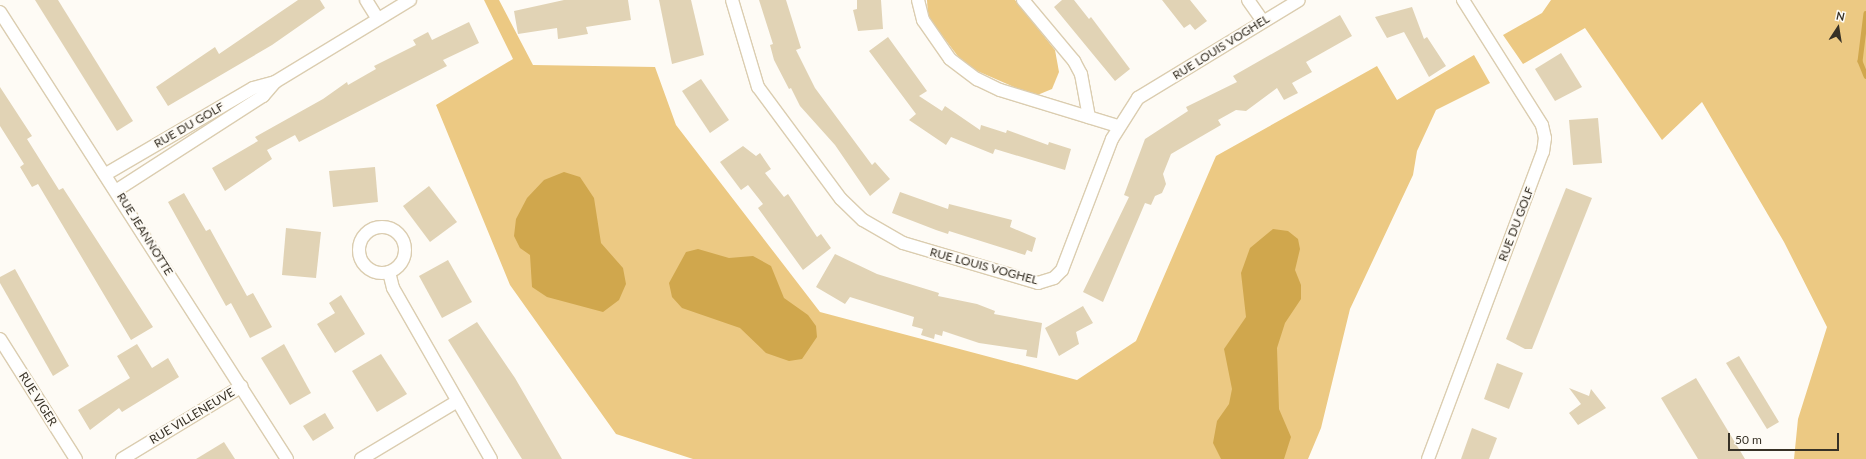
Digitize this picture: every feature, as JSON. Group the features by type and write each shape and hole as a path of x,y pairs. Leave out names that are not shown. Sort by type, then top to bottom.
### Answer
{"street":[{"path":"366,0 378,19"},
{"name":"RUE DU GOLF","path":"106,174 253,88 274,82 410,0"},
{"name":"RUE LOUIS VOGHEL","path":"732,0 752,72 768,103 841,199 863,220 903,243 1038,283 1054,278 1062,270 1118,126 1138,98 1262,20 1299,0"},
{"path":"918,0 923,20 963,70 1000,90 1118,126"},
{"path":"1023,0 1074,61 1081,74 1089,117"},
{"path":"1248,0 1262,20"},
{"name":"RUE DU GOLF","path":"1428,459 1543,152 1544,138 1542,125 1463,0"},
{"name":"RUE JEANNOTTE","path":"0,12 117,190 287,459"},
{"name":"RUE DU GOLF","path":"117,190 263,96 274,82"},
{"path":"389,272 393,288 456,402 491,459"},
{"name":"RUE VIGER","path":"0,339 76,459"},
{"name":"RUE VILLENEUVE","path":"122,459 242,386"},
{"path":"361,459 456,402"}],"shaded area":[{"path":"484,0 499,0 533,65 655,67 676,125 820,312 1077,380 1136,341 1216,156 1377,66 1397,100 1474,55 1490,83 1436,110 1417,151 1413,175 1350,309 1321,428 1308,459 693,459 616,434 510,285 436,105 513,59"},
{"path":"927,0 1015,0 1055,50 1059,72 1052,89 1035,96 975,70 960,59 928,17"},
{"path":"1551,0 1866,0 1866,459 1794,459 1798,419 1827,327 1784,242 1702,102 1662,140 1585,28 1523,64 1503,35 1542,13"},
{"path":"564,172 580,177 594,198 601,243 623,268 626,284 619,300 603,312 547,297 532,287 530,255 520,248 514,236 516,219 527,198 544,180"},
{"path":"1273,229 1288,231 1298,239 1300,249 1295,270 1301,285 1301,299 1285,323 1277,348 1279,409 1291,437 1284,459 1221,459 1213,443 1217,421 1229,404 1232,389 1224,349 1246,317 1241,273 1250,248"},
{"path":"698,249 729,258 753,256 771,266 784,298 808,315 816,326 817,337 802,359 789,361 766,353 740,328 682,308 672,297 669,283 686,252"}],"building":[{"path":"35,0 58,0 133,121 117,131"},
{"path":"298,0 320,0 325,8 272,45 168,106 156,87 215,47 219,54"},
{"path":"564,0 628,0 631,20 586,27 588,34 558,39 557,28 518,34 514,11"},
{"path":"659,0 691,0 704,55 672,64"},
{"path":"759,0 786,0 801,48 796,50 815,88 872,165 875,162 890,179 870,196 835,145 800,106 791,88 789,89 774,60 770,45 773,44"},
{"path":"857,0 881,0 883,29 858,31 853,10 857,9"},
{"path":"1062,0 1074,0 1089,19 1091,17 1130,69 1115,81 1054,7"},
{"path":"1162,0 1190,0 1207,21 1195,30 1190,24 1184,28"},
{"path":"1412,7 1424,39 1427,37 1446,66 1429,77 1404,32 1387,38 1375,17"},
{"path":"1340,15 1352,36 1306,62 1312,72 1292,83 1298,93 1284,100 1277,88 1246,111 1236,110 1218,120 1221,125 1171,154 1163,174 1166,184 1162,193 1155,196 1151,205 1145,203 1103,302 1083,292 1129,197 1124,195 1145,139 1188,111 1186,107 1237,82 1233,76"},
{"path":"469,22 479,43 443,60 447,66 299,142 295,135 267,150 272,159 225,191 212,168 258,141 255,137 323,99 347,82 348,85 376,69 374,66 416,45 413,40 428,32 432,40"},
{"path":"888,37 927,91 919,96 942,111 945,106 980,130 981,125 1006,133 1007,130 1048,145 1049,142 1071,149 1065,170 995,149 993,154 951,137 946,145 909,120 916,114 869,51"},
{"path":"1561,53 1582,87 1555,101 1535,69"},
{"path":"701,79 729,120 710,133 682,91"},
{"path":"0,87 32,136 27,139 59,190 63,188 153,327 131,340 38,184 32,187 20,167 24,164 0,126"},
{"path":"1598,118 1602,163 1573,165 1569,120"},
{"path":"743,146 756,156 760,153 771,169 765,173 784,197 788,194 817,237 821,234 831,248 803,270 758,208 763,204 748,185 741,190 720,162"},
{"path":"375,167 378,202 333,207 329,171"},
{"path":"429,186 457,222 430,242 403,206"},
{"path":"1566,188 1592,198 1532,349 1525,349 1506,339"},
{"path":"900,192 948,209 949,204 1012,220 1010,227 1036,238 1032,252 1027,250 1025,255 949,231 948,234 892,213"},
{"path":"184,193 206,231 210,229 247,296 253,293 272,327 250,338 231,303 226,306 168,202"},
{"path":"286,228 321,232 316,278 282,275"},
{"path":"835,254 877,274 939,293 938,296 977,304 995,311 994,314 1042,323 1037,358 1026,356 1027,350 979,343 943,331 942,336 935,334 934,339 921,335 923,329 912,326 914,317 850,297 845,304 816,287"},
{"path":"448,260 472,302 442,318 419,276"},
{"path":"15,269 69,366 53,376 0,283 0,277"},
{"path":"341,295 365,334 335,353 317,324 335,313 329,303"},
{"path":"1083,306 1093,323 1076,332 1079,344 1059,356 1045,328"},
{"path":"477,322 515,378 562,459 522,459 448,340"},
{"path":"137,344 152,368 168,358 179,377 122,412 119,408 90,430 78,410 130,378 117,356"},
{"path":"284,344 311,393 290,405 261,358"},
{"path":"381,354 407,394 377,412 352,371"},
{"path":"1739,356 1779,422 1767,429 1726,363"},
{"path":"1497,363 1523,373 1509,409 1484,399"},
{"path":"1696,378 1745,459 1698,459 1661,398"},
{"path":"1569,388 1589,396 1591,389 1606,408 1578,425 1569,413 1581,404"},
{"path":"325,413 334,428 313,441 303,426"},
{"path":"1472,428 1497,438 1489,459 1461,459"},
{"path":"224,442 235,459 196,459"}],"waterway":[{"path":"1866,13 1860,61 1866,76"}]}
